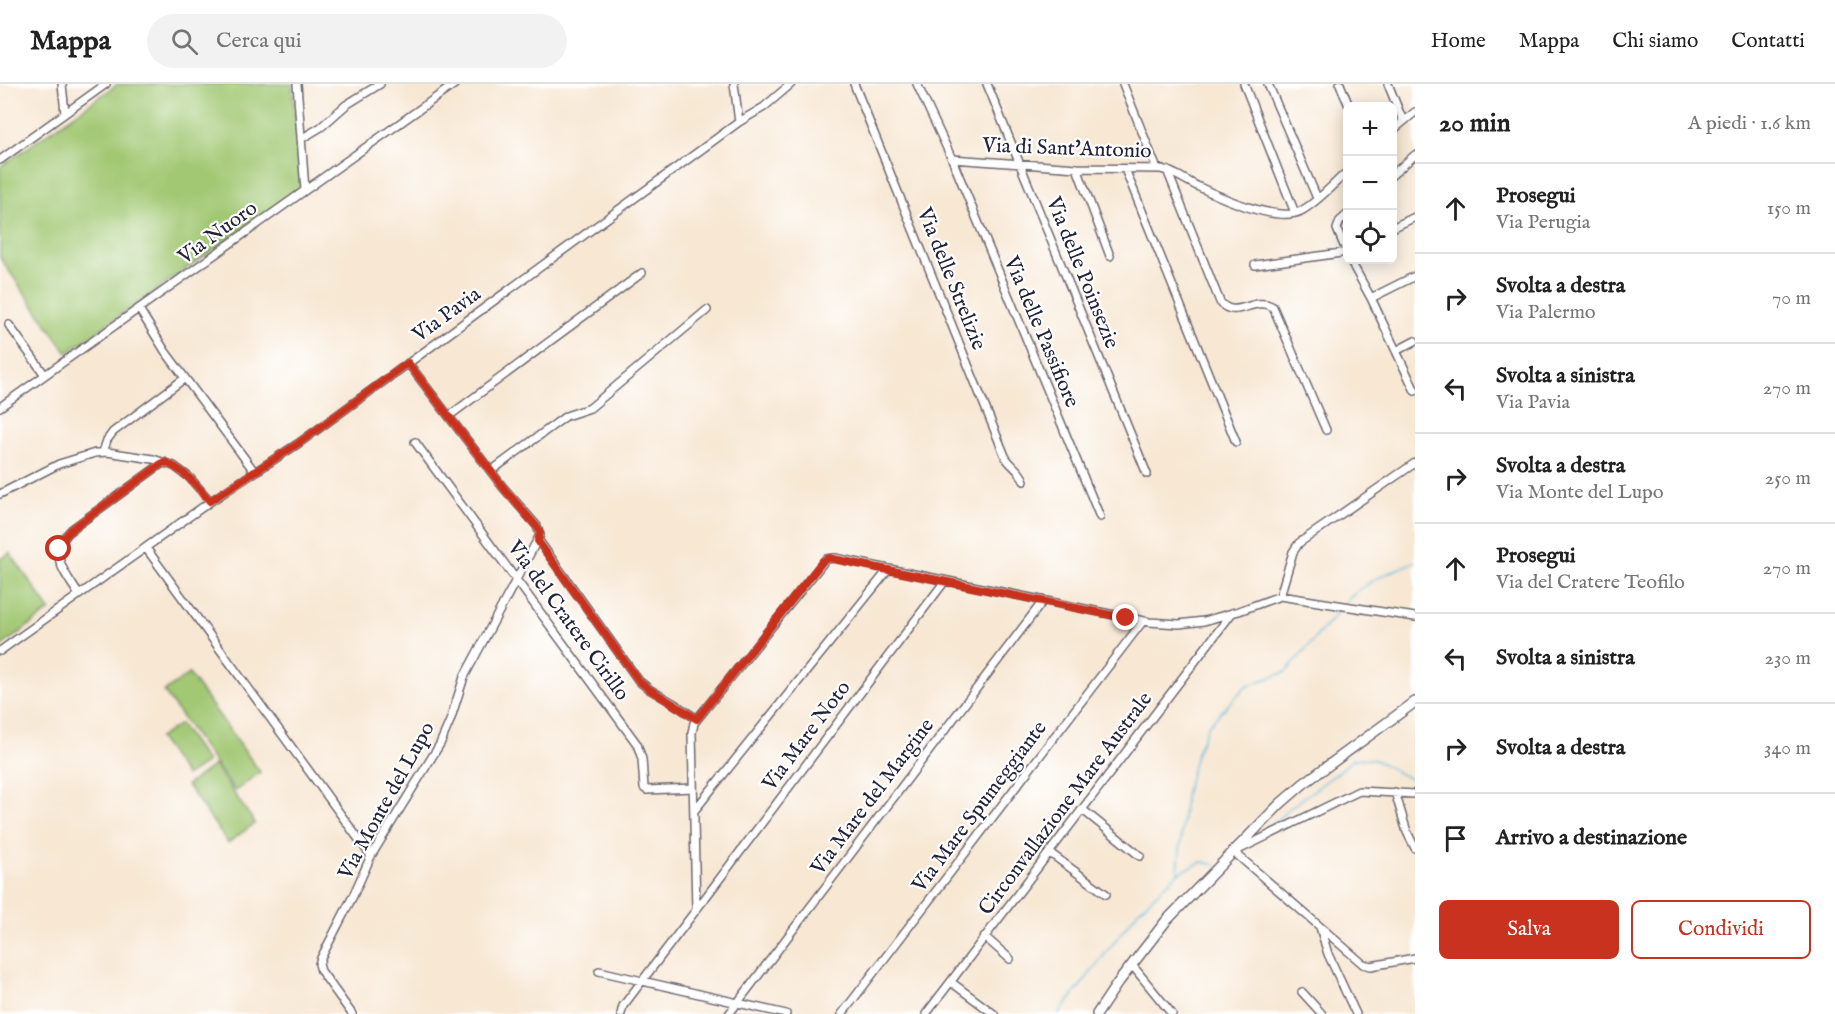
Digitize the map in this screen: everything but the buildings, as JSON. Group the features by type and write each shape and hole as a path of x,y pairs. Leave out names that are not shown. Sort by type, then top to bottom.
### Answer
{"main road":[{"path":"1097,1014 1166,921 1294,791 1415,702"}],"street":[{"path":"62,84 64,113"},
{"path":"0,160 106,84"},
{"path":"297,84 305,190"},
{"path":"301,139 321,127 346,105 380,84"},
{"name":"Via Nuoro","path":"0,407 455,84"},
{"path":"734,84 739,123"},
{"name":"Via Pavia","path":"0,651 146,549 210,501 299,443 764,107 791,84"},
{"name":"Via delle Strelizie","path":"854,84 1005,456 1008,462 1021,472 1024,480"},
{"name":"Via di Sant'Antonio","path":"917,84 952,159 1077,168 1167,170 1229,200 1277,214 1295,213"},
{"name":"Via delle Poinsezie","path":"987,84 1147,474"},
{"path":"1123,84 1157,169"},
{"path":"1244,84 1295,213 1304,209 1343,175"},
{"path":"1268,84 1317,198"},
{"path":"1340,84 1347,102"},
{"path":"1388,84 1403,121"},
{"path":"1397,126 1415,112"},
{"path":"1397,171 1415,155"},
{"name":"Via delle Passifiore","path":"952,159 1100,517"},
{"path":"1077,168 1110,256"},
{"path":"1125,169 1236,442"},
{"path":"1167,170 1221,304 1234,310 1260,303 1273,307 1326,430"},
{"path":"1397,226 1415,217"},
{"path":"1343,218 1337,229 1343,243"},
{"path":"1255,265 1343,256"},
{"path":"1353,264 1415,391"},
{"path":"449,416 642,273"},
{"path":"1371,298 1415,276"},
{"path":"139,309 165,351 254,471"},
{"path":"491,471 564,417 590,408 707,310"},
{"path":"9,325 45,375"},
{"path":"1396,351 1415,341"},
{"path":"408,363 538,528 540,533 538,541 641,683 697,719"},
{"path":"103,452 113,432 185,378"},
{"name":"Via del Cratere Cirillo","path":"415,442 637,744 641,755 644,788 648,790 693,788"},
{"path":"0,494 54,466 103,452 164,462 176,467 189,477 210,501"},
{"path":"79,595 59,561 59,549 64,538 72,529 164,462"},
{"path":"1280,596 1294,550 1299,543 1415,463"},
{"name":"Via Monte del Lupo","path":"352,1014 321,971 319,964 371,856 440,744 464,677 538,541"},
{"path":"146,549 371,856"},
{"path":"621,1014 622,1006 696,910 692,731 697,719 824,560 833,558 1143,621 1185,623 1232,613 1280,596 1415,617"},
{"path":"694,811 888,570"},
{"name":"Via Mare Noto","path":"696,910 945,581"},
{"name":"Via Mare del Margine","path":"729,1014 1043,601"},
{"name":"Circonvallazione Mare Australe","path":"926,1014 1232,613"},
{"name":"Via Mare Spumeggiante","path":"842,1014 1143,621"},
{"path":"1415,794 1366,790 1353,793 1234,852 1360,962 1368,966 1415,958"},
{"path":"1395,792 1407,832 1415,848"},
{"path":"1083,810 1140,856"},
{"path":"1050,853 1106,894"},
{"path":"1320,927 1328,954 1356,1014"},
{"path":"985,937 1010,959"},
{"path":"1132,965 1172,1014"},
{"path":"599,971 786,1014"},
{"path":"951,982 994,1014"},
{"path":"1302,992 1322,1014"}],"green space":[{"path":"118,84 292,84 302,187 67,353 0,258 0,167"},
{"path":"10,553 50,610 0,647 0,559"},
{"path":"189,674 260,772 235,791 164,692"},
{"path":"180,724 207,762 186,776 159,738"},
{"path":"214,765 255,823 228,843 187,785"}],"waterway":[{"path":"1344,604 1368,584 1415,562"},
{"path":"1059,1014 1138,911 1178,873 1185,796 1196,755 1208,726 1246,686 1286,672 1341,608"},
{"path":"1264,835 1287,810 1353,759 1363,758 1379,762 1415,780"},
{"path":"1178,873 1202,862 1216,865"}],"route":[{"path":"59,549 64,538 72,529 164,462 176,467 189,477 210,501 299,443 408,363 506,491 538,528 540,533 538,541 639,681 697,719 823,561 829,558 1126,618"}]}
